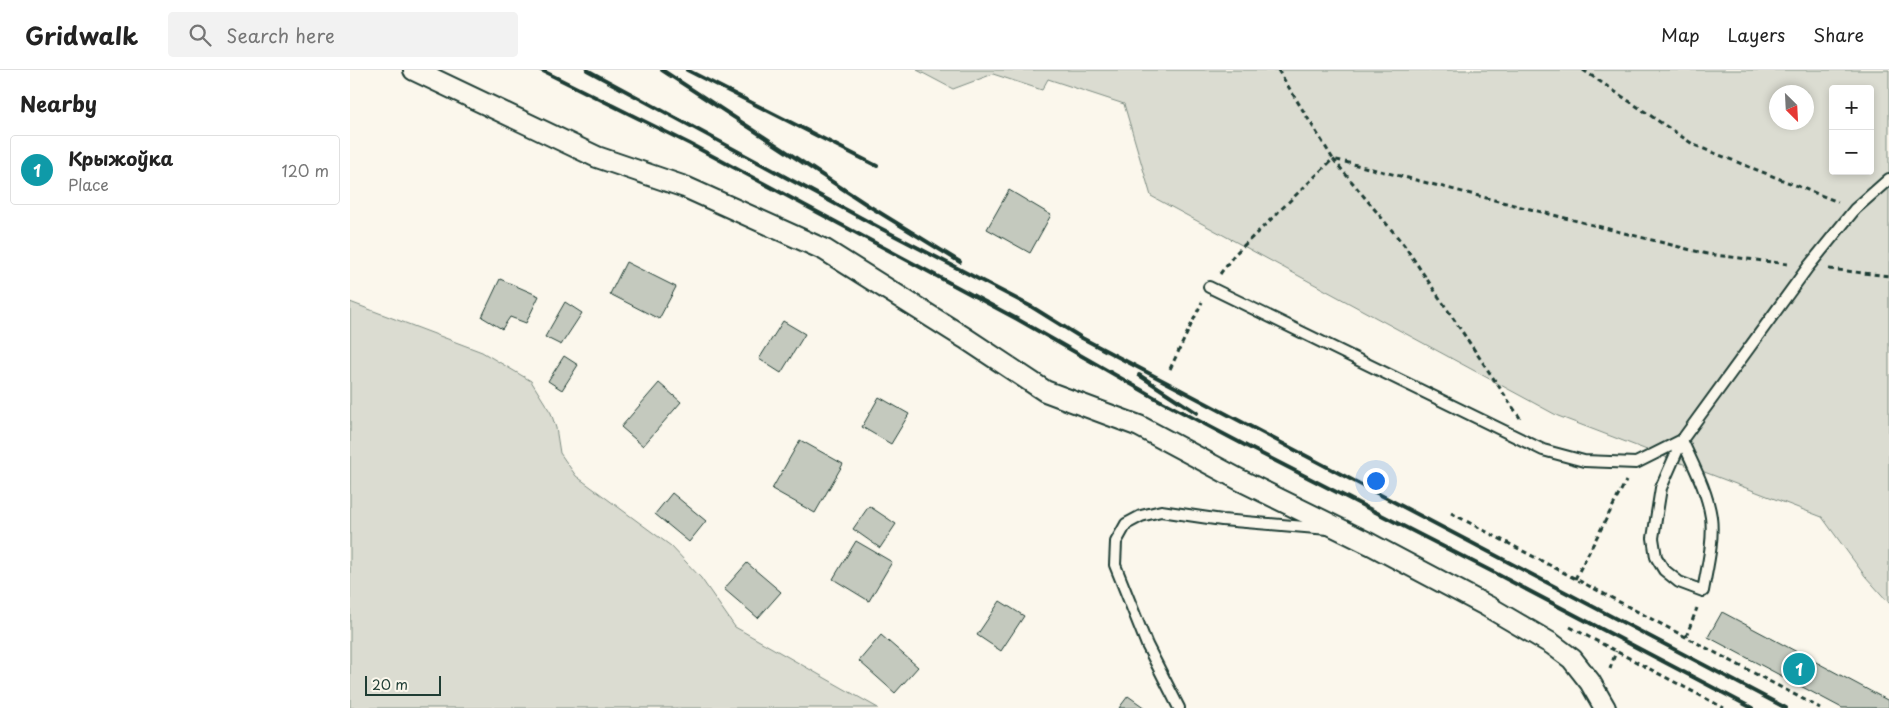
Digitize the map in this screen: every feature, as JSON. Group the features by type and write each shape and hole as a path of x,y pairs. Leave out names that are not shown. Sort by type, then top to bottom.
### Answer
{"street":[{"path":"414,70 597,157 685,187 825,250 1045,391 1139,426 1240,480 1487,606 1552,644 1572,659 1590,682 1605,708"}],"lane":[{"path":"1682,440 1704,489 1711,518 1710,550 1702,591 1679,582 1664,570 1656,557 1653,538 1661,488 1682,440 1808,267 1855,209 1889,179"},
{"path":"1209,287 1543,450 1584,461 1636,463 1682,440"},
{"path":"1179,708 1147,645 1115,565 1116,542 1126,524 1141,516 1161,511 1222,520 1341,530"}],"path":[{"path":"1278,70 1333,159 1404,246 1520,418"},
{"path":"1583,70 1694,145 1855,209"},
{"path":"1333,159 1707,254 1889,276"},
{"path":"1170,369 1209,287 1234,256 1333,159"},
{"path":"1575,579 1636,463"},
{"path":"1451,513 1820,708"},
{"path":"1686,637 1702,591"},
{"path":"1563,623 1724,708"}],"shaded area":[{"path":"917,70 1889,70 1889,603 1865,576 1822,517 1558,416 1151,196 1124,104 1048,79 1042,90 993,74 953,89"},
{"path":"350,302 482,352 531,381 551,413 556,428 560,453 576,476 671,546 701,578 735,627 878,708 350,708"}],"building":[{"path":"1009,190 1051,215 1030,253 987,229"},
{"path":"626,262 676,287 659,319 610,294"},
{"path":"500,279 539,296 526,323 510,317 502,329 482,317"},
{"path":"565,302 582,313 561,345 545,337"},
{"path":"783,321 805,334 781,373 759,359"},
{"path":"564,356 578,365 562,390 548,381"},
{"path":"659,383 681,402 643,446 621,427"},
{"path":"879,397 909,414 891,444 862,427"},
{"path":"800,440 843,464 815,513 772,489"},
{"path":"672,493 706,521 689,542 655,514"},
{"path":"869,506 896,524 880,548 853,529"},
{"path":"856,541 892,562 869,601 833,579"},
{"path":"747,563 781,592 758,618 724,589"},
{"path":"1000,601 1024,616 1001,651 977,635"},
{"path":"1722,612 1889,701 1889,708 1842,708 1708,637"},
{"path":"881,635 918,667 895,693 859,661"},
{"path":"1128,696 1145,708 1119,708"}],"railway":[{"path":"541,70 690,144 1017,319 1159,400 1752,708"},
{"path":"587,70 880,228 1032,307 1082,338 1786,708"},
{"path":"662,70 869,206 960,262"},
{"path":"687,70 877,166"},
{"path":"1139,375 1197,413"}],"place":[{"name":"Крыжоўка","path":"1799,669"}]}
